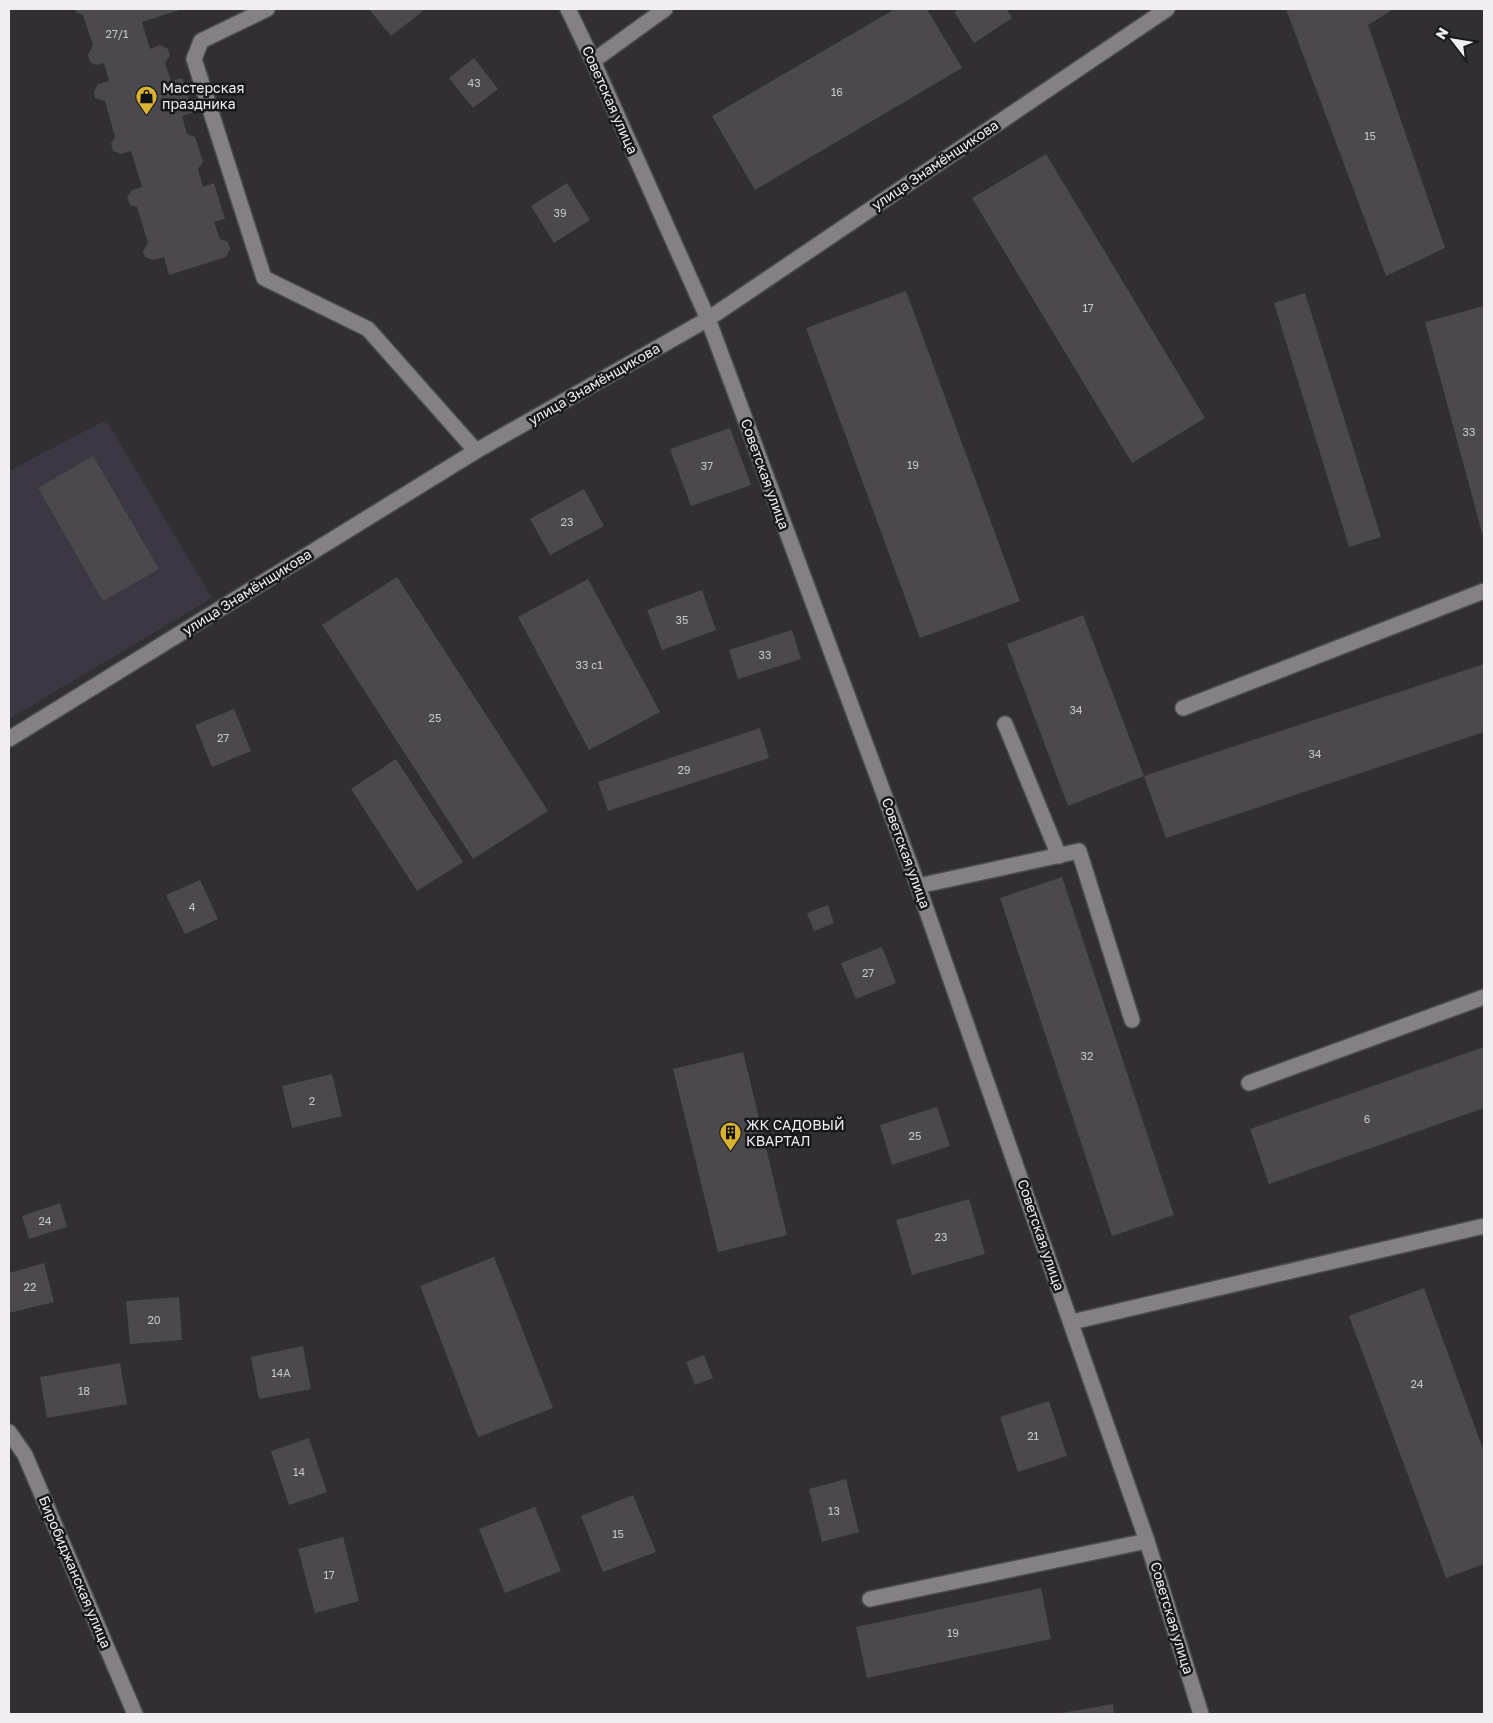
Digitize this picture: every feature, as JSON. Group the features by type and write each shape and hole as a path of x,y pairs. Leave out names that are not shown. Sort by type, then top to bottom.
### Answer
{"street":[{"path":"267,9 201,41 194,59 264,278 368,329 476,451"},
{"name":"Советская улица","path":"568,9 594,61 708,319 918,886 1147,1541 1201,1714"},
{"path":"594,61 665,9"},
{"name":"улица Знамёнщикова","path":"9,739 476,451 708,319 1167,9"},
{"path":"1183,708 1484,591"},
{"path":"1005,724 1059,856"},
{"path":"918,886 1079,851 1132,1020"},
{"path":"1249,1083 1484,997"},
{"path":"1072,1322 1484,1226"},
{"name":"Биробиджанская улица","path":"9,1432 25,1455 135,1714"},
{"path":"870,1599 1147,1541"}],"shaded area":[{"path":"106,420 212,598 9,719 9,471"}],"building":[{"path":"75,9 183,9 142,22 150,49 160,45 168,49 170,56 165,63 171,81 182,78 193,113 182,116 187,134 195,137 203,162 198,169 203,187 214,183 225,219 214,222 220,239 228,242 230,249 226,257 169,275 164,257 153,260 145,257 143,251 148,243 137,207 130,205 127,197 132,190 142,187 131,151 121,154 113,151 111,143 115,137 105,101 95,98 94,92 98,84 109,81 104,63 96,65 90,62 88,55 93,45 83,15 76,12"},
{"path":"369,9 421,9 423,11 391,36"},
{"path":"895,9 927,9 962,68 755,190 712,116"},
{"path":"959,9 1007,9 1012,18 974,43 954,12"},
{"path":"1286,9 1394,9 1368,25 1445,248 1386,276"},
{"path":"474,58 498,89 473,108 449,78"},
{"path":"1046,154 1205,418 1132,463 972,198"},
{"path":"567,183 590,220 554,243 531,206"},
{"path":"906,291 1020,601 920,638 806,328"},
{"path":"1305,293 1381,537 1349,547 1274,303"},
{"path":"1484,306 1484,540 1425,322"},
{"path":"730,428 751,485 691,506 670,449"},
{"path":"93,456 159,569 103,601 38,488"},
{"path":"584,489 604,526 550,555 530,519"},
{"path":"397,577 548,811 473,859 322,625"},
{"path":"588,579 660,712 589,750 518,617"},
{"path":"702,590 716,630 662,650 647,610"},
{"path":"1083,615 1144,776 1068,806 1007,644"},
{"path":"792,630 801,659 738,679 729,650"},
{"path":"1484,664 1484,732 1166,838 1144,776"},
{"path":"234,709 251,751 212,767 195,725"},
{"path":"760,728 769,758 608,811 598,782"},
{"path":"396,759 463,862 417,891 351,789"},
{"path":"1062,877 1174,1215 1112,1236 1000,898"},
{"path":"200,880 218,919 185,934 166,895"},
{"path":"828,905 834,923 814,931 807,913"},
{"path":"882,947 896,983 856,999 841,963"},
{"path":"1484,1047 1484,1108 1269,1184 1250,1129"},
{"name":"ЖК САДОВЫЙ КВАРТАЛ","path":"743,1052 787,1235 718,1252 673,1069"},
{"path":"332,1074 342,1116 292,1128 282,1086"},
{"path":"937,1107 950,1146 892,1165 880,1125"},
{"path":"969,1199 985,1254 912,1275 896,1220"},
{"path":"60,1203 67,1227 29,1239 22,1216"},
{"path":"494,1257 553,1408 478,1437 420,1286"},
{"path":"44,1263 54,1302 9,1313 9,1273"},
{"path":"1424,1288 1484,1452 1484,1564 1446,1578 1349,1316"},
{"path":"179,1297 182,1340 130,1344 126,1301"},
{"path":"303,1346 311,1389 259,1399 251,1357"},
{"path":"704,1355 713,1378 695,1385 686,1362"},
{"path":"120,1363 127,1404 47,1418 40,1377"},
{"path":"1049,1401 1067,1456 1018,1472 1000,1417"},
{"path":"309,1438 327,1492 289,1505 271,1451"},
{"path":"846,1479 859,1532 822,1542 809,1489"},
{"path":"633,1495 656,1552 603,1572 581,1516"},
{"path":"535,1507 561,1571 505,1593 479,1529"},
{"path":"343,1537 359,1601 315,1613 298,1549"},
{"path":"1041,1588 1051,1639 867,1678 856,1627"},
{"path":"1113,1704 1114,1714 1062,1714 1062,1713"}],"place":[{"name":"Мастерская праздника","path":"146,115"},
{"name":"ЖК САДОВЫЙ КВАРТАЛ","path":"730,1152"}]}
